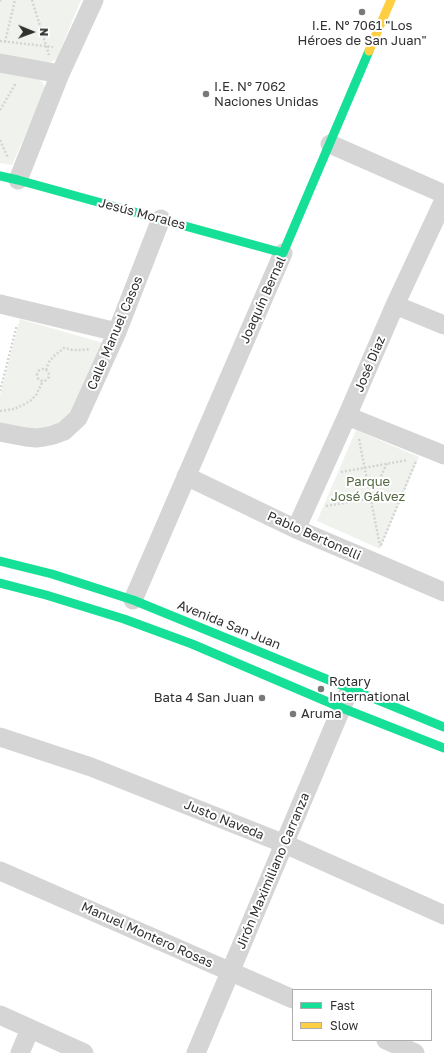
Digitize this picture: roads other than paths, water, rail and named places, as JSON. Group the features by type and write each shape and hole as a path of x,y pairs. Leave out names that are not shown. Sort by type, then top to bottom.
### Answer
{"main road":[{"name":"Joaquín Bernal","path":"283,253 391,0"},
{"name":"Jesús Morales","path":"9,178 283,253"},
{"name":"Avenida San Juan","path":"0,561 52,574 133,600 444,727"},
{"path":"0,583 46,595 124,619 192,644 342,708 444,748"}],"street":[{"path":"9,178 60,74 94,0"},
{"path":"2,55 60,74"},
{"path":"330,144 444,194"},
{"name":"José Diaz","path":"296,529 395,305 444,200"},
{"name":"Calle Manuel Casos","path":"0,432 36,438 53,435 64,431 78,418 117,332 161,219"},
{"name":"Joaquín Bernal","path":"133,600 283,253"},
{"path":"0,304 117,332"},
{"path":"395,305 444,325"},
{"path":"347,416 444,455"},
{"name":"Pablo Bertonelli","path":"186,476 296,529 376,550 444,592"},
{"name":"Jirón Maximiliano Carranza","path":"196,1053 350,689"},
{"name":"Justo Naveda","path":"0,737 91,767 285,844 444,915"},
{"name":"Manuel Montero Rosas","path":"0,871 292,999"},
{"path":"0,1016 84,1053"},
{"path":"20,1053 30,1029"},
{"path":"388,1041 415,1053"}],"place":[{"name":"I.E. N° 7061 \"Los Héroes de San Juan\"","path":"362,12"},
{"name":"I.E. N° 7062 Naciones Unidas","path":"206,94"},
{"name":"Rotary International","path":"321,689"},
{"name":"Bata 4 San Juan","path":"262,698"},
{"name":"Aruma","path":"293,714"}],"park label":[{"name":"Parque José Gálvez","path":"368,490"}]}
